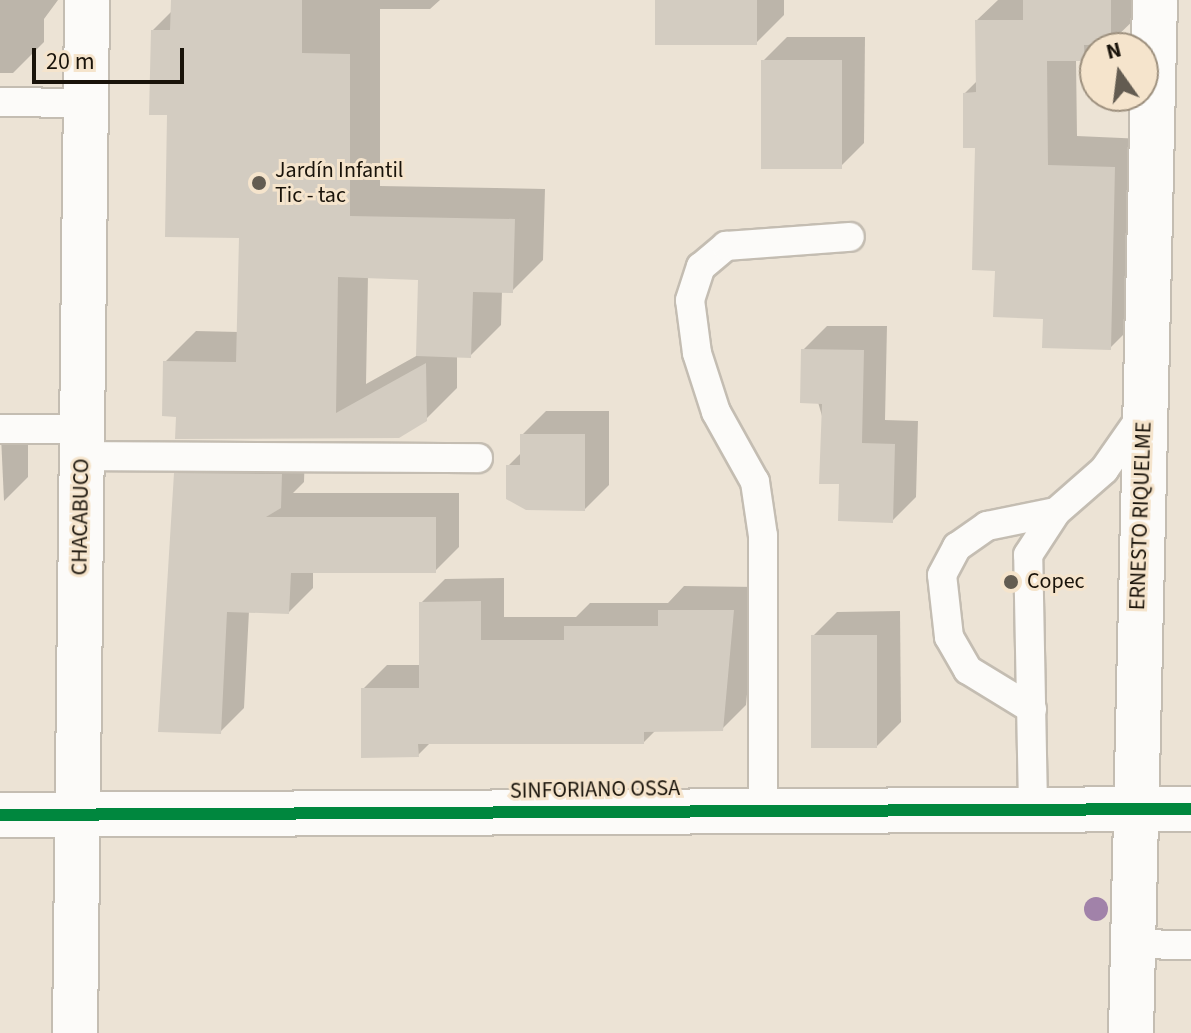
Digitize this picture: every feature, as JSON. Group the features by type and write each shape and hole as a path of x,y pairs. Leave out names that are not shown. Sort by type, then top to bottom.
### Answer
{"main road":[{"name":"CHACABUCO","path":"75,1033 87,0"},
{"name":"ERNESTO RIQUELME","path":"1131,1033 1133,809 1155,0"},
{"name":"SINFORIANO OSSA","path":"0,815 1033,806 1191,809"}],"lane":[{"path":"0,102 86,103"},
{"path":"763,808 763,536 755,482 716,412 702,368 690,300 701,267 726,246 850,237"},
{"path":"1033,806 1028,555 1056,512 1104,470 1144,414"},
{"path":"0,429 82,443 478,458"},
{"path":"1032,709 968,670 949,637 942,575 957,547 987,526 1056,512"},
{"path":"1132,944 1191,945"}],"building":[{"path":"171,0 302,0 302,53 350,54 350,216 515,219 513,293 473,292 471,358 416,356 418,280 338,277 336,413 426,363 427,421 399,438 175,439 176,417 162,416 163,361 236,362 239,238 165,237 167,115 149,115 151,30 170,30"},
{"path":"655,0 757,0 757,45 655,45"},
{"path":"1023,0 1111,0 1111,32 1079,32 1079,61 1047,61 1048,165 1115,167 1111,350 1042,348 1043,319 993,317 995,271 972,270 975,148 963,148 963,93 976,92 975,20 1023,20"},
{"path":"761,60 842,60 842,169 761,169"},
{"path":"801,349 864,350 862,443 895,444 893,523 838,521 839,484 819,484 822,404 800,403"},
{"path":"520,434 585,434 585,511 526,510 506,499 506,465 520,465"},
{"path":"174,473 282,474 281,508 266,517 436,517 436,573 291,573 289,614 227,612 221,734 158,732"},
{"path":"481,601 481,640 564,640 564,626 658,626 658,610 734,610 723,731 644,732 644,744 418,744 419,757 361,758 361,688 419,688 419,602"},
{"path":"811,635 877,635 877,748 811,748"}],"cycle path":[{"path":"0,815 1191,809"}],"place":[{"name":"Jardín Infantil Tic - tac","path":"259,183"},
{"name":"Copec","path":"1011,582"}]}
